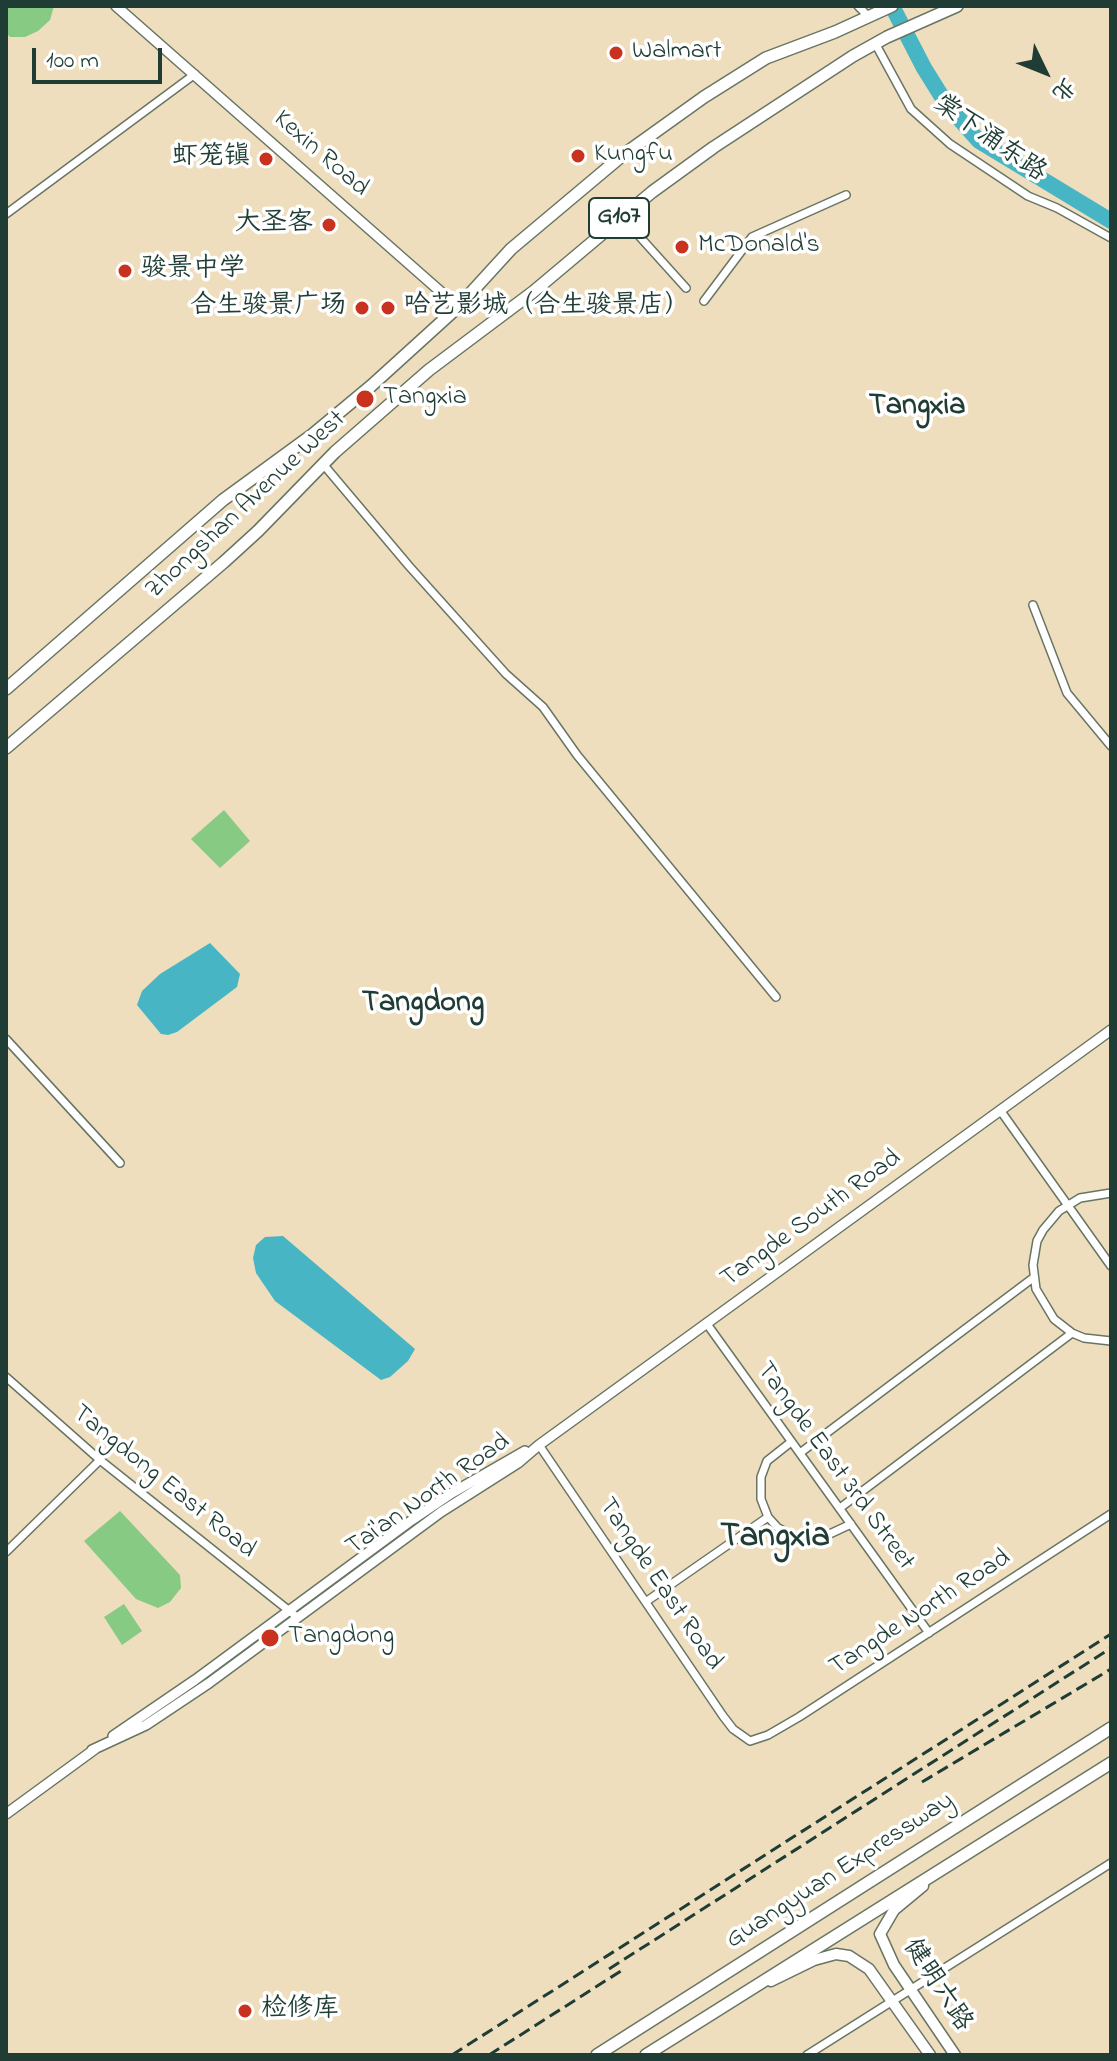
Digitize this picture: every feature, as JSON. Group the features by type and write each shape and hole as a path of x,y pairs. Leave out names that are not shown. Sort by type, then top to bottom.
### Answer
{"highway":[{"name":"Zhongshan Avenue West","path":"6,689 223,500 332,420 458,307 511,249 595,177 661,127 766,58 892,6"},
{"name":"Zhongshan Avenue West","path":"6,748 258,531 323,464 429,370 533,292 622,217 714,147 875,43 957,6"},
{"name":"Guangyuan Expressway","path":"597,2055 1111,1728"},
{"name":"Guangyuan Expressway","path":"649,2054 1111,1763"}],"main road":[{"name":"健明六路","path":"941,1871 894,1910 881,1928 882,1944 955,2055"},
{"name":"健明六路","path":"751,1989 814,1960 836,1954 849,1956 869,1969 930,2055"}],"street":[{"name":"Kexin Road","path":"116,6 458,307"},
{"path":"858,6 872,15"},
{"name":"棠下涌东路","path":"875,43 911,109 950,144 1028,196 1111,238"},
{"path":"6,214 195,74"},
{"path":"704,301 752,237 846,195"},
{"path":"622,217 686,288"},
{"path":"323,464 506,674 543,707 577,755 776,997"},
{"path":"1033,605 1067,693 1111,746"},
{"name":"Tangde South Road","path":"539,1445 1111,1030"},
{"path":"6,1039 120,1163"},
{"path":"1000,1110 1111,1266"},
{"path":"1111,1193 1092,1194 1067,1204 1050,1220 1037,1241 1033,1265 1033,1278 1046,1310 1072,1333 1096,1341 1111,1341"},
{"path":"800,1453 1033,1278"},
{"name":"Tangde East 3rd Street","path":"707,1324 929,1633"},
{"path":"840,1508 1072,1333"},
{"name":"Tangdong East Road","path":"6,1377 100,1460 293,1614"},
{"path":"791,1442 767,1461 761,1477 761,1499 768,1517 778,1528 799,1538 819,1539 851,1524"},
{"name":"Tangde East Road","path":"539,1445 728,1723 750,1741"},
{"name":"Tai'an North Road","path":"6,1814 92,1750 293,1614 436,1503 539,1445"},
{"path":"6,1552 100,1460"},
{"name":"Tangde North Road","path":"750,1741 768,1735 799,1717 1111,1514"},
{"path":"647,1601 768,1517"},
{"path":"807,2055 1111,1863"}],"green space":[{"path":"6,6 54,6 50,20 38,31 25,37 10,37 6,33"},
{"path":"224,810 250,841 220,868 191,839"},
{"path":"120,1511 180,1575 181,1588 170,1602 158,1608 136,1599 84,1541"},
{"path":"124,1604 142,1631 122,1645 104,1617"}],"water":[{"path":"210,943 240,974 237,987 177,1032 161,1034 137,1005 142,991 160,974"},
{"path":"283,1236 415,1349 408,1361 390,1377 381,1380 275,1301 256,1273 253,1258 256,1245 265,1237"}],"waterway":[{"path":"892,6 947,105 979,141 1111,221"}],"railway":[{"path":"452,2055 1111,1634"},
{"path":"609,1969 1111,1648"},
{"path":"922,1782 1111,1669"},
{"path":"489,2055 624,1969"}],"place":[{"name":"Walmart","path":"616,53"},
{"name":"Kungfu","path":"578,156"},
{"name":"虾笼镇","path":"266,159"},
{"name":"大圣客","path":"329,225"},
{"name":"McDonald's","path":"682,247"},
{"name":"骏景中学","path":"125,271"},
{"name":"合生骏景广场","path":"362,308"},
{"name":"哈艺影城（合生骏景店）","path":"388,308"},
{"name":"Tangxia","path":"365,399"},
{"name":"Tangdong","path":"270,1638"},
{"name":"检修库","path":"245,2011"}],"district":[{"name":"Tangxia","path":"917,408"},
{"name":"Tangdong","path":"423,1005"},
{"name":"Tangxia","path":"775,1539"}]}
